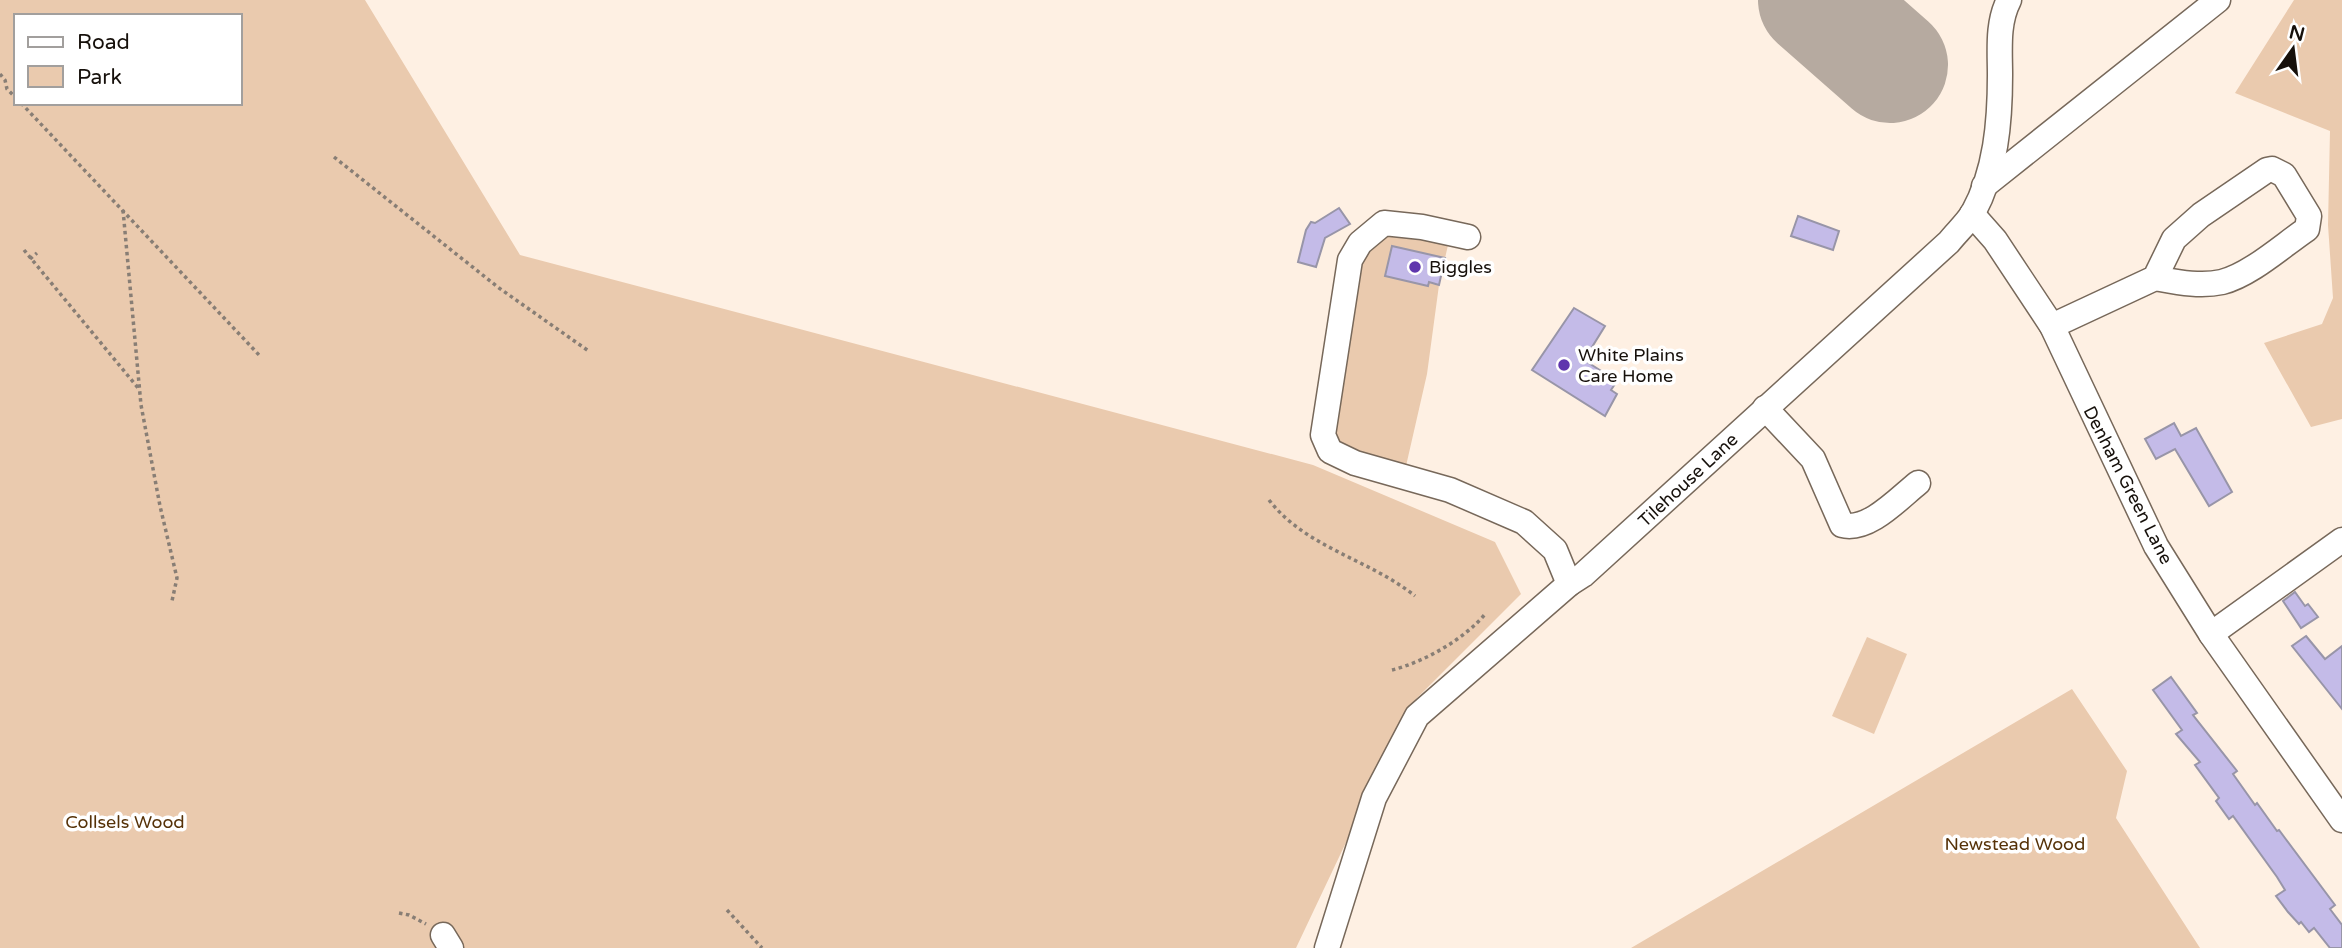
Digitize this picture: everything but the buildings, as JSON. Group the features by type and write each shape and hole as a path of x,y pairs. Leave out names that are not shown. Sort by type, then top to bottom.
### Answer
{"street":[{"name":"Tilehouse Lane","path":"1327,948 1374,799 1417,716 1651,515 1949,242 1972,214 1996,146 2000,114 2000,26 2009,0"},
{"path":"1984,186 2218,0"},
{"path":"2052,326 2155,278 2186,284 2221,282 2243,274 2307,229 2309,216 2284,175 2279,171 2267,170 2201,215 2174,239 2155,278"},
{"name":"Denham Green Lane","path":"1972,214 1995,240 2052,326 2156,546 2211,634 2342,820"},
{"path":"1468,237 1422,227 1384,223 1360,243 1350,260 1333,324 1322,435 1330,451 1355,463 1450,490 1524,522 1555,550 1569,584"},
{"path":"1765,408 1813,459 1842,525 1852,528 1867,523 1918,483"},
{"path":"2211,634 2342,540"}],"path":[{"path":"0,74 7,89 14,96"},
{"path":"23,105 260,356"},
{"path":"334,157 499,288 590,352"},
{"path":"123,209 140,390 157,493 177,578 172,601"},
{"path":"24,250 140,390"},
{"path":"30,258 37,253"},
{"path":"1269,500 1307,535 1386,576 1415,596"},
{"path":"1392,670 1430,656 1486,613"},
{"path":"727,910 762,948"},
{"path":"399,913 409,915 447,942"}],"green space":[{"name":"Collsels Wood","path":"0,0 365,0 520,255 1313,465 1495,542 1521,594 1412,703 1296,948 0,948"},
{"path":"2294,0 2342,0 2342,419 2311,427 2264,343 2322,324 2333,298 2328,225 2330,131 2235,93"},
{"path":"1382,231 1443,238 1448,245 1439,285 1427,374 1406,466 1353,450 1339,442 1327,419 1356,258"},
{"path":"1867,637 1907,654 1874,734 1832,716"},
{"name":"Newstead Wood","path":"2072,689 2127,771 2116,818 2200,948 1631,948"}],"runway":[{"path":"1816,0 1890,65"}],"place":[{"name":"Biggles","path":"1415,267"},
{"name":"White Plains Care Home","path":"1564,365"}]}
